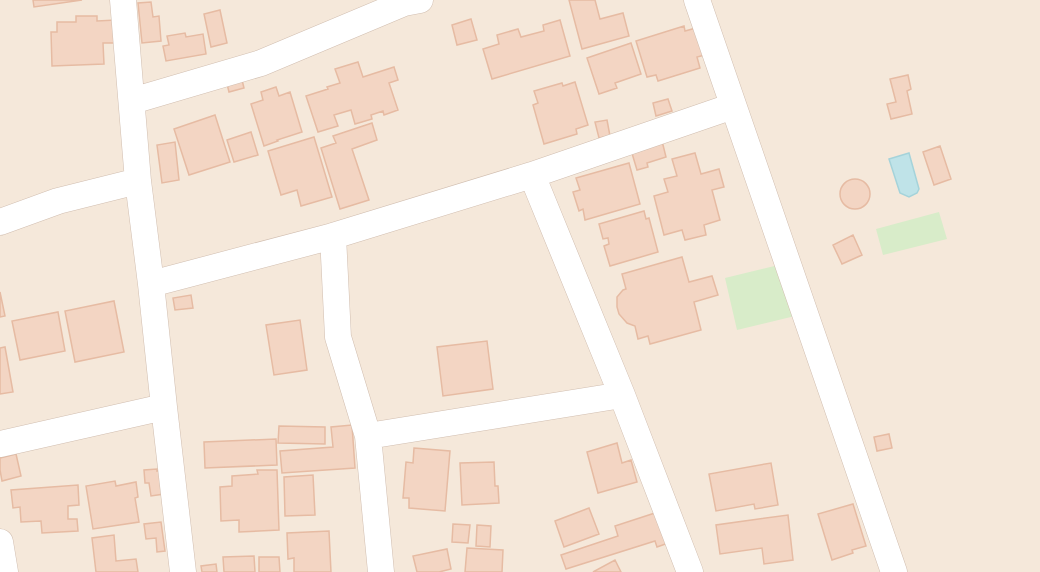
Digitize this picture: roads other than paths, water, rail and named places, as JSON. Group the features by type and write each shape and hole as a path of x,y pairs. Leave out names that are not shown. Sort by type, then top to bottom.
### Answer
{"street":[{"path":"123,0 138,181 183,572"},
{"path":"132,101 261,63 404,3 420,0"},
{"path":"697,0 894,572"},
{"path":"151,284 333,236 532,175 733,106"},
{"path":"532,175 622,395 690,572"},
{"path":"0,222 58,201 138,181"},
{"path":"333,236 338,337 368,436 381,572"},
{"path":"368,436 622,395"},
{"path":"0,444 164,407"},
{"path":"0,542 5,572"}],"water":[{"path":"909,153 919,189 917,193 909,197 900,193 889,159"}]}
